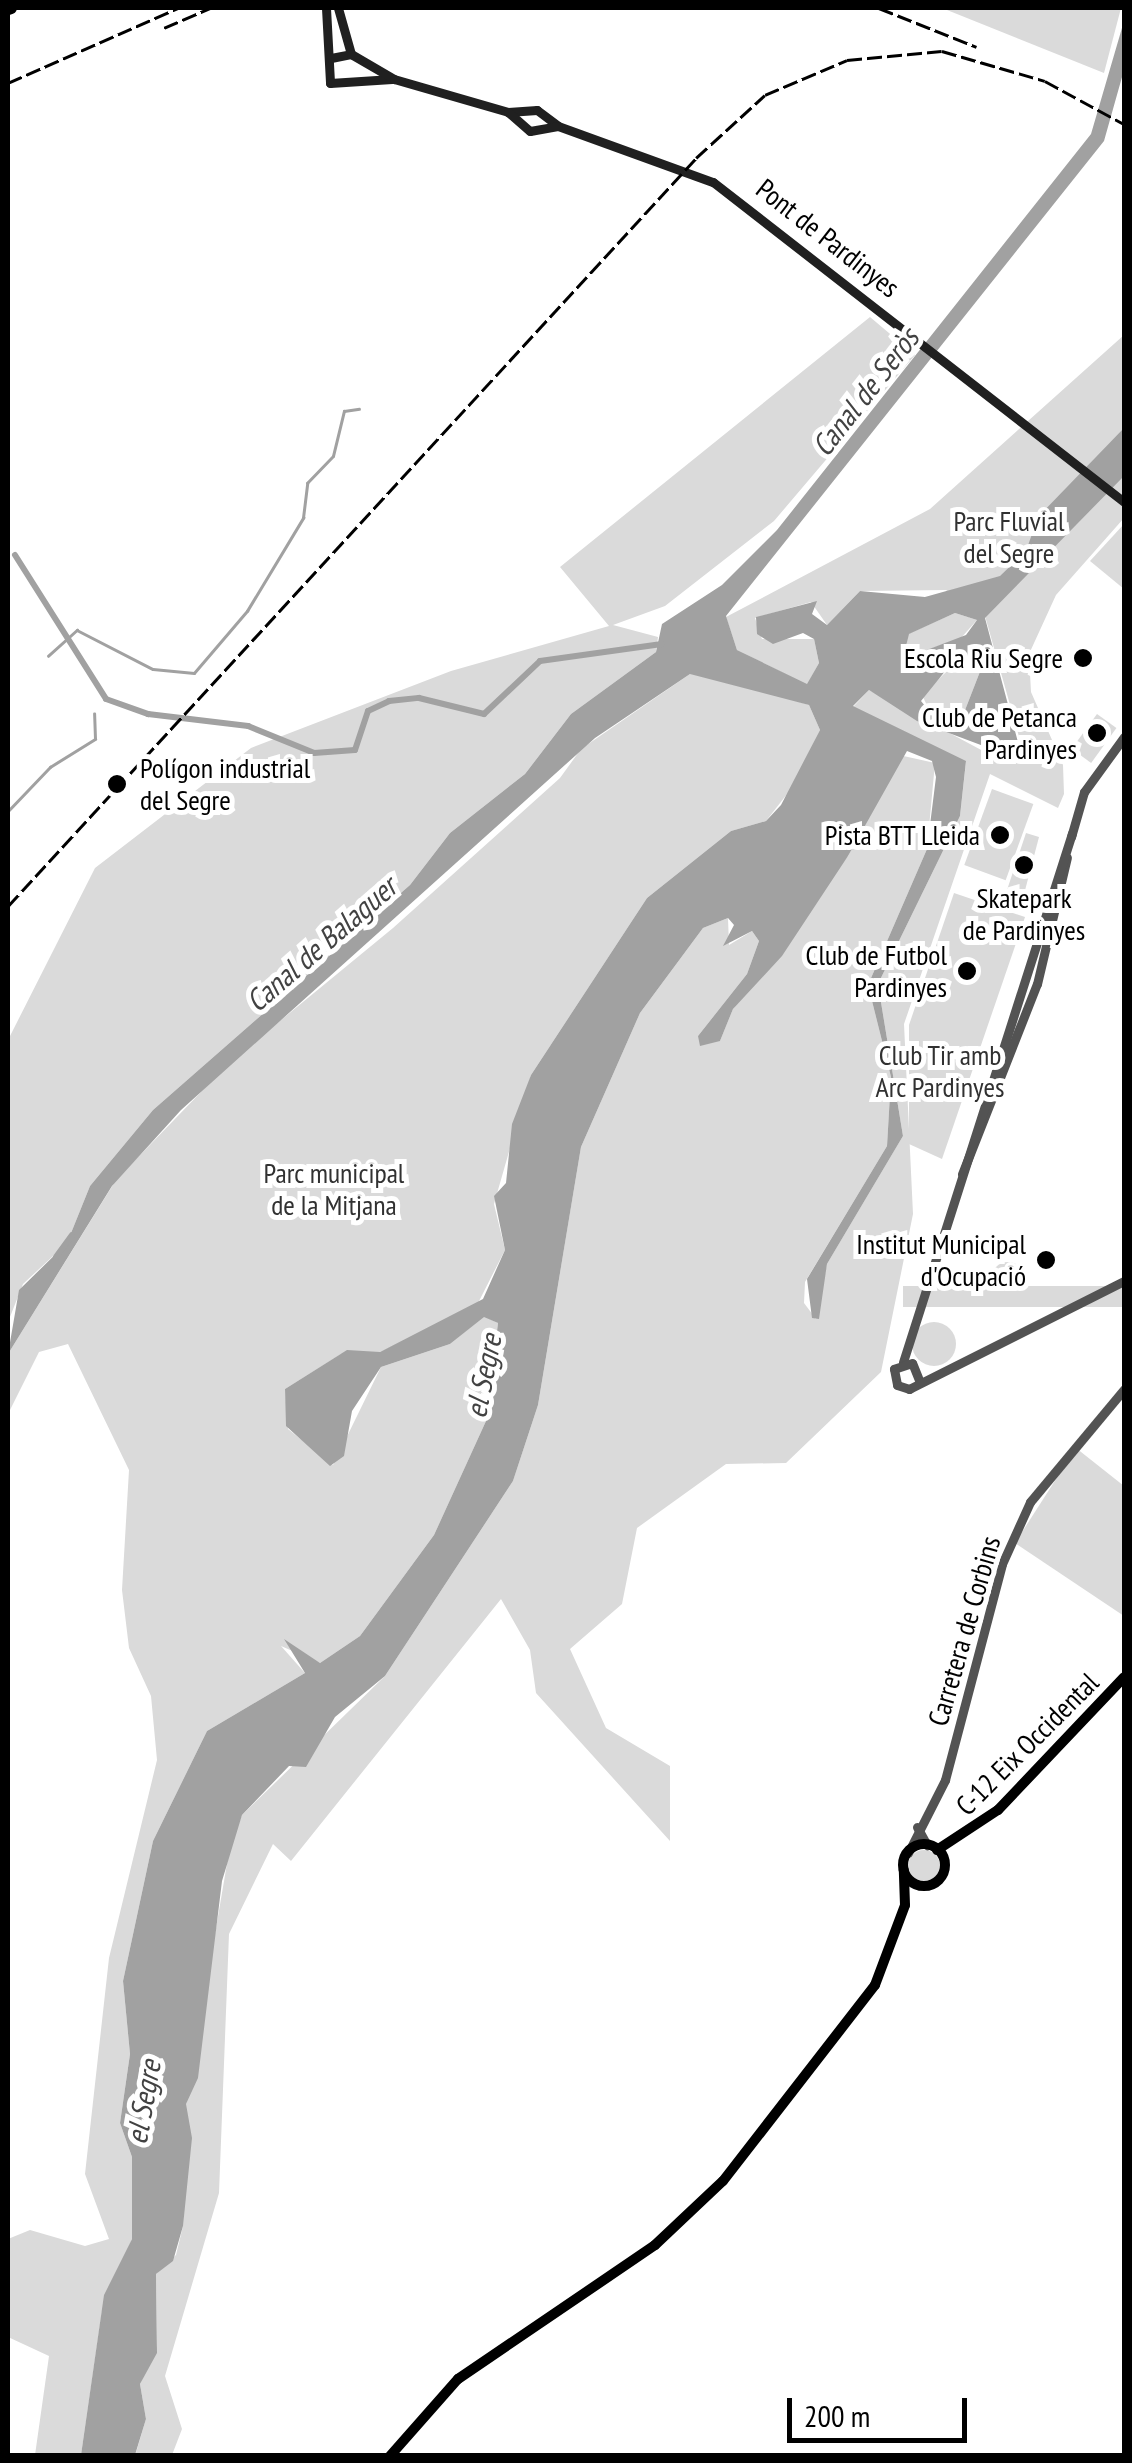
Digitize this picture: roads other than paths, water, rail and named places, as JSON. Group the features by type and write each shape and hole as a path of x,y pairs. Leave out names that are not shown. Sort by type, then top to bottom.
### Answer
{"main road":[{"path":"326,8 334,86 394,79"},
{"path":"338,8 358,81"},
{"path":"331,58 354,57 394,79 508,112 545,116 558,126"},
{"path":"508,112 524,125 558,126"},
{"path":"524,125 527,112"},
{"path":"543,128 545,116"},
{"name":"Pont de Pardinyes","path":"558,126 630,147 753,206 1124,502"},
{"name":"C-12 Eix Occidental","path":"960,1841 1124,1677"},
{"path":"390,2456 460,2378 634,2261 707,2198 870,1994 904,1905 908,1853 960,1841"},
{"path":"904,1905 945,1865 960,1841"},
{"path":"932,1847 945,1865"},
{"path":"904,1870 923,1886"}],"street":[{"path":"1124,737 1084,792 954,1189 895,1384 922,1376 1124,1281"},
{"path":"954,1189 1017,1043 1052,926 1062,867"},
{"path":"1045,910 1052,926"},
{"path":"1040,924 1052,926"},
{"path":"904,1362 922,1376"},
{"name":"Carretera de Corbins","path":"908,1853 918,1821 945,1780 1002,1564 1063,1456 1124,1389"},
{"path":"918,1821 932,1847"}],"water":[{"name":"el Segre","path":"1124,21 1124,70 1104,141 726,616 737,650 807,684 819,663 814,639 803,633 773,644 757,634 756,617 817,601 812,614 827,625 860,591 925,597 1000,576 1026,551 1038,517 1124,428 1124,476 985,618 1023,761 917,721 869,690 853,706 966,761 960,816 878,984 903,1136 827,1264 819,1319 812,1318 807,1279 887,1146 891,1077 868,985 927,849 936,777 932,761 907,751 848,856 782,956 733,1009 720,1041 700,1046 698,1036 747,974 759,941 752,931 723,946 734,925 728,918 703,928 640,1013 581,1147 538,1405 513,1481 385,1676 335,1717 306,1767 289,1766 242,1815 222,1881 198,2078 186,2104 192,2138 183,2226 173,2261 156,2274 157,2353 140,2384 146,2419 135,2455 81,2455 104,2295 132,2239 132,2157 120,2123 130,2054 123,1981 153,1841 207,1731 305,1673 284,1639 320,1663 360,1636 434,1535 486,1421 498,1323 484,1317 450,1344 381,1367 352,1411 344,1456 330,1466 286,1426 285,1389 347,1350 380,1352 483,1299 505,1250 494,1196 506,1183 512,1124 531,1075 647,898 731,831 766,821 781,805 820,730 809,705 690,674 595,738 181,1110 112,1186 8,1354 19,1290 67,1243 90,1186 153,1110 410,885 450,833 525,774 571,714 656,652 662,624 722,585 777,530 1091,134","holes":["955,613 977,620 966,635 924,651 906,646 909,634","959,654 978,658 981,669 960,723 943,728 921,701"]}],"waterway":[{"path":"48,656 77,630 153,669 194,673 247,611 303,518 307,483 333,456 344,411 359,409"},
{"path":"15,555 106,699 148,714 248,726 314,753 355,750 368,711 389,701 419,698 484,714 540,661 662,644"},
{"path":"8,811 50,767 95,739 94,714"},
{"name":"Canal de Balaguer","path":"56,1257 72,1235"}],"railway":[{"path":"8,83 178,8"},
{"path":"164,28 210,8"},
{"path":"879,8 977,47"},
{"path":"8,906 696,158 765,95 847,60 942,51 1045,81 1124,124"}],"place":[{"name":"Escola Riu Segre","path":"1083,658"},
{"name":"Club de Petanca Pardinyes","path":"1097,733"},
{"name":"Polígon industrial del Segre","path":"117,784"},
{"name":"Pista BTT Lleida","path":"1000,835"},
{"name":"Skatepark de Pardinyes","path":"1024,865"},
{"name":"Club de Futbol Pardinyes","path":"967,971"},
{"name":"Institut Municipal d'Ocupació","path":"1046,1260"}],"water label":[{"name":"Canal de Seròs","path":"865,392"}],"park label":[{"name":"Parc Fluvial del Segre","path":"1009,537"},
{"name":"Club Tir amb Arc Pardinyes","path":"940,1071"},
{"name":"Parc municipal de la Mitjana","path":"334,1189"}]}
